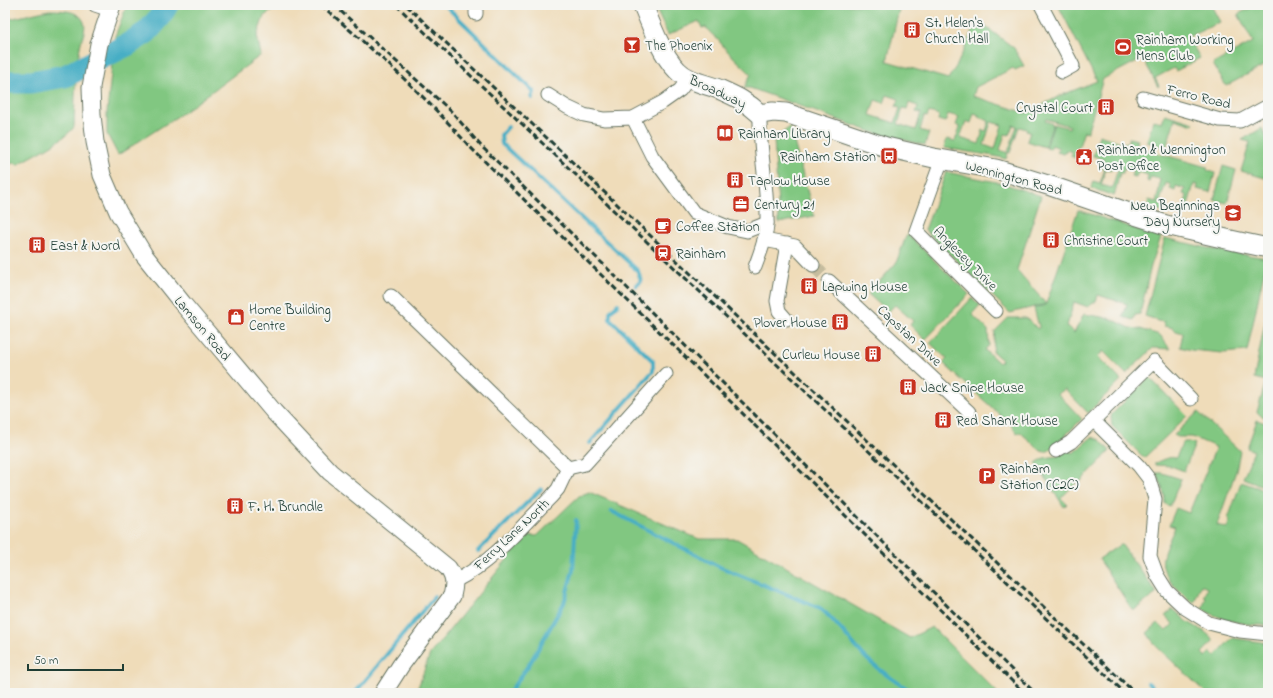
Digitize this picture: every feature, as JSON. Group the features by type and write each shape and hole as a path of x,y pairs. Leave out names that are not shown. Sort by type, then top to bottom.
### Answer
{"main road":[{"name":"Broadway","path":"643,5 668,60 678,71 689,78 741,99 760,114"},
{"name":"Wennington Road","path":"760,114 773,112 786,113 886,146 942,159 996,169 1051,186 1134,215 1222,238 1268,248"}],"street":[{"path":"1041,5 1073,66 1062,72"},
{"name":"Lamson Road","path":"106,7 91,87 92,115 95,142 102,175 118,212 144,254 183,304 274,412 330,472 448,568 455,581"},
{"path":"548,95 567,107 584,115 604,119 633,118 663,102 680,90 689,78"},
{"name":"Ferro Road","path":"1143,98 1220,120 1240,121 1268,106"},
{"path":"756,267 767,224 760,114"},
{"path":"633,118 652,156 694,213 728,227 747,231 767,224"},
{"name":"Anglesey Drive","path":"942,159 916,232 996,311"},
{"path":"764,240 795,246 813,265"},
{"path":"786,319 778,311 777,301 787,244"},
{"name":"Capstan Drive","path":"829,281 969,412"},
{"path":"391,296 568,468 585,464 666,374"},
{"path":"1056,451 1071,442 1094,421 1154,361 1191,399"},
{"path":"1094,421 1139,466 1149,480 1155,499 1150,556 1156,575 1167,591 1184,608 1209,623 1240,631 1268,634"},
{"name":"Ferry Lane North","path":"455,581 470,574 494,555 558,489 568,468"},
{"path":"384,693 401,665 452,596 455,581"}],"green space":[{"path":"127,5 281,5 264,16 257,36 261,55 184,112 118,155 107,134 107,112 115,36"},
{"path":"654,5 900,5 887,61 948,79 957,65 977,20 1014,48 1024,66 1015,70 1013,68 976,87 973,96 1026,113 1062,95 1097,81 1058,5 1211,5 1220,22 1188,37 1200,58 1176,71 1174,68 1155,78 1159,86 1158,87 1143,58 1103,79 1088,132 1084,131 1075,158 1071,156 1072,152 1066,150 1064,154 1057,152 1059,148 1052,145 1050,149 1046,148 1054,124 1069,128 1070,126 1046,119 1045,121 1053,124 1045,147 1027,141 1030,132 1026,131 1027,129 1019,127 1010,153 1008,152 1017,126 1013,125 1009,135 1005,134 1000,150 1008,153 1006,159 944,148 947,139 955,141 960,127 956,125 959,117 948,114 945,122 938,120 939,115 929,112 927,117 924,116 920,130 929,133 925,145 872,132 750,88 744,88 751,74 730,54 706,27 702,28 699,21 668,35","holes":["887,95 899,99 896,107 900,108 895,123 870,115 875,100 884,103","909,103 918,106 916,112 921,113 916,130 898,124 903,108 907,109","974,113 979,115 978,117 989,121 986,131 983,130 979,144 960,138 966,121 971,123","991,122 1002,125 995,149 984,145"]},
{"path":"1257,5 1268,5 1268,69 1265,65 1226,86 1213,64 1253,42 1238,14"},
{"path":"49,10 73,12 81,17 85,26 77,67 74,127 70,132 48,148 17,165 14,162 5,168 5,20"},
{"path":"1165,114 1194,123 1193,125 1175,119 1166,148 1147,142 1153,120 1162,122"},
{"path":"790,127 814,216 779,223 774,139"},
{"path":"1262,128 1268,139 1268,179 1241,171 1250,142 1242,140"},
{"path":"1099,135 1127,144 1129,138 1138,140 1136,147 1207,167 1207,170 1215,173 1210,192 1197,189 1198,185 1194,184 1186,212 1183,211 1186,204 1187,195 1183,194 1185,189 1176,186 1175,191 1170,189 1171,185 1166,183 1159,204 1167,206 1165,212 1147,207 1149,200 1156,202 1160,186 1160,179 1151,177 1149,182 1147,181 1148,175 1138,172 1136,177 1131,176 1133,171 1124,168 1123,173 1120,173 1114,196 1091,188 1093,181 1100,183 1105,169 1101,167 1104,159 1093,156","holes":["1113,164 1119,166 1112,188 1101,185 1106,169 1111,170"]},
{"path":"1223,166 1236,170 1227,203 1214,200"},
{"path":"946,172 1002,183 1041,196 1017,270 1046,304 1010,313 925,230"},
{"path":"1078,210 1161,237 1151,266 1140,314 1135,315 1133,320 1123,317 1127,304 1098,295 1096,301 1088,307 1074,302 1067,326 1074,333 1084,314 1108,318 1130,328 1140,329 1160,335 1170,349 1153,348 1126,374 1103,351 1098,357 1121,380 1088,413 1065,389 1058,394 1082,419 1050,450 1045,452 1041,451 1020,432 1017,434 1011,425 943,363 947,359 930,343 972,298 980,305 972,314 988,330 989,345 985,350 999,363 1002,360 993,352 995,331 1008,318 1026,318 1038,329 1039,327 1034,308 1046,304"},
{"path":"907,234 969,294 925,340 910,325 913,321 895,305 888,312 868,294 896,263"},
{"path":"1165,238 1216,250 1267,258 1247,351 1223,353 1191,350 1180,347 1183,333 1173,330 1173,328 1164,326 1164,322 1145,316"},
{"path":"1268,307 1268,418 1261,416 1257,412 1266,381 1254,378"},
{"path":"1149,377 1187,416 1144,458 1112,426 1111,417 1112,414"},
{"path":"1198,412 1240,451 1236,471 1217,525 1227,528 1230,520 1228,519 1241,482 1268,491 1268,625 1242,623 1209,613 1202,609 1206,598 1204,597 1207,588 1201,585 1194,603 1177,590 1164,571 1163,557 1175,527 1169,525 1176,508 1189,513 1216,447 1192,437 1178,437 1174,435"},
{"path":"1257,420 1268,424 1268,488 1243,478 1254,451 1247,448"},
{"path":"1092,437 1100,440 1110,451 1079,483 1077,482 1061,498 1067,504 1064,507 1036,463 1044,458 1058,456 1068,448 1073,453"},
{"path":"1184,442 1195,444 1184,471 1171,466 1155,465 1155,463 1166,459 1176,458"},
{"path":"1156,473 1162,473 1181,479 1170,506 1165,504 1160,480"},
{"path":"589,492 699,539 737,539 910,638 932,627 998,693 416,693 430,654 527,535 537,536 579,496"},
{"path":"1121,544 1157,593 1133,611 1099,559"},
{"path":"1173,609 1188,622 1205,632 1214,640 1202,653 1206,657 1210,652 1215,656 1232,638 1268,643 1268,693 1206,693 1156,646 1147,633 1158,623 1166,631 1173,624 1165,616"}],"waterway":[{"path":"5,82 31,82 65,76 127,45 147,32 160,17 167,5"},
{"path":"445,5 534,92 532,98"},
{"path":"508,127 501,135 502,144 638,271 641,281 636,286"},
{"path":"590,443 653,371 653,361 610,319 610,312 618,304"},
{"path":"478,551 541,489"},
{"path":"611,511 720,567 820,608 832,619 858,650 876,667 914,693"},
{"path":"509,693 530,663 564,603 573,570 576,520"},
{"path":"355,693 434,597"},
{"path":"1148,683 1158,693"}],"tunnel":[{"path":"813,265 829,281"}],"railway":[{"path":"321,5 416,90 468,145 713,384 1024,693"},
{"path":"334,5 452,112 481,146 602,263 1035,693"},
{"path":"396,5 1125,693"},
{"path":"406,5 1135,693"}],"place":[{"name":"St. Helen's Church Hall","path":"912,30"},
{"name":"The Phoenix","path":"632,45"},
{"name":"Rainham Working Mens Club","path":"1123,47"},
{"name":"Crystal Court","path":"1106,107"},
{"name":"Rainham Library","path":"725,133"},
{"name":"Rainham Station","path":"889,156"},
{"name":"Rainham & Wennington Post Office","path":"1084,157"},
{"name":"Taplow House","path":"735,180"},
{"name":"Century 21","path":"741,204"},
{"name":"New Beginnings Day Nursery","path":"1233,213"},
{"name":"Coffee Station","path":"663,226"},
{"name":"Christine Court","path":"1051,240"},
{"name":"East & Nord","path":"37,245"},
{"name":"Rainham","path":"663,253"},
{"name":"Lapwing House","path":"809,286"},
{"name":"Home Building Centre","path":"236,317"},
{"name":"Plover House","path":"840,322"},
{"name":"Curlew House","path":"873,354"},
{"name":"Jack Snipe House","path":"908,387"},
{"name":"Red Shank House","path":"943,420"},
{"name":"Rainham Station (C2C)","path":"987,476"},
{"name":"F. H. Brundle","path":"235,506"}]}
